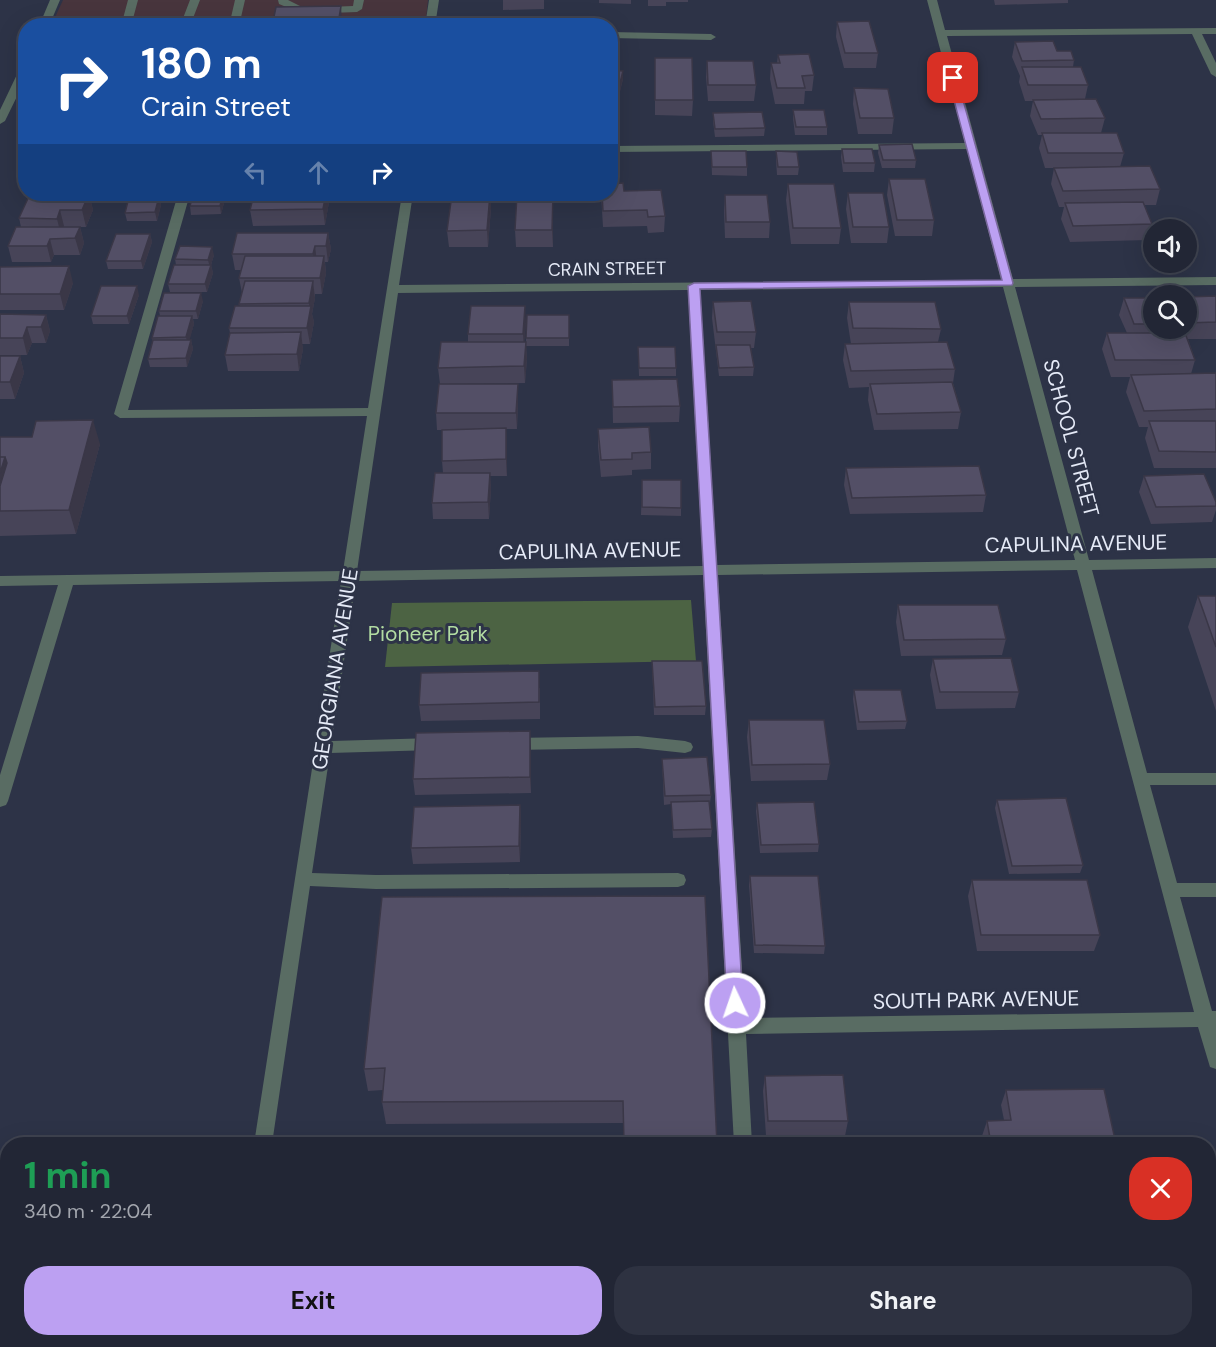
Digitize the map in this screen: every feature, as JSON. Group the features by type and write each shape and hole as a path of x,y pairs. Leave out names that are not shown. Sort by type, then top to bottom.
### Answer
{"street":[{"path":"48,18 56,0"},
{"path":"128,18 134,0"},
{"path":"188,18 195,0"},
{"path":"236,18 240,0"},
{"path":"283,0 282,2 303,11 357,9 359,0"},
{"path":"431,18 434,0"},
{"name":"SCHOOL STREET","path":"932,0 1170,890 1210,1019 1216,1061"},
{"path":"1196,32 1216,74"},
{"path":"941,33 1216,32"},
{"path":"618,36 711,37"},
{"path":"0,121 18,83"},
{"path":"618,149 971,146"},
{"path":"182,201 120,414 374,412"},
{"name":"GEORGIANA AVENUE","path":"264,1137 406,201"},
{"name":"CRAIN STREET","path":"394,289 1216,281"},
{"path":"694,286 743,1137"},
{"name":"CAPULINA AVENUE","path":"0,581 1216,563"},
{"path":"0,801 67,580"},
{"path":"499,744 638,742 686,747"},
{"path":"323,747 452,744"},
{"path":"1141,779 1216,779"},
{"path":"303,879 376,882 678,880"},
{"path":"1170,890 1216,890"},
{"name":"SOUTH PARK AVENUE","path":"737,1026 1210,1019"}],"shaded area":[{"path":"63,0 428,0 426,18 55,18"}],"green space":[{"name":"Pioneer Park","path":"691,600 696,661 385,667 392,603"}],"building":[{"path":"341,6 339,18 274,18 276,7"},
{"path":"869,21 878,53 845,53 837,22"},
{"path":"1053,41 1057,51 1071,51 1074,60 1022,61 1015,42"},
{"path":"809,54 814,75 802,76 805,88 777,88 771,63 780,63 778,55"},
{"path":"655,58 692,58 693,100 655,100"},
{"path":"707,61 753,61 756,85 708,85"},
{"path":"1022,67 1081,67 1088,85 1028,85"},
{"path":"618,71 623,71 619,87"},
{"path":"854,88 888,89 894,118 860,118"},
{"path":"1096,99 1105,118 1041,119 1033,100"},
{"path":"793,110 824,110 827,127 796,127"},
{"path":"762,112 765,128 715,129 713,113"},
{"path":"1042,133 1117,133 1124,153 1048,153"},
{"path":"912,144 916,160 883,160 879,145"},
{"path":"842,149 872,149 875,163 844,163"},
{"path":"711,151 746,151 747,167 712,167"},
{"path":"776,151 797,152 799,167 778,167"},
{"path":"1150,166 1160,189 1063,191 1054,168"},
{"path":"889,179 925,179 934,220 897,220"},
{"path":"618,183 623,183 624,191 661,190 665,216 648,217 647,210 603,211 602,201 618,201"},
{"path":"788,184 834,184 841,228 793,228"},
{"path":"848,193 883,193 889,227 853,227"},
{"path":"725,195 767,195 770,222 726,222"},
{"path":"27,201 86,201 82,210 60,210 57,219 19,218"},
{"path":"128,201 158,201 155,212 125,213"},
{"path":"191,201 221,201 220,206 190,206"},
{"path":"252,201 325,201 323,209 250,210"},
{"path":"451,201 489,201 487,230 447,231"},
{"path":"517,201 553,201 552,230 515,230"},
{"path":"1143,202 1150,219 1143,219 1143,224 1073,226 1065,203"},
{"path":"16,227 80,227 75,238 50,239 47,246 8,246"},
{"path":"237,233 328,233 326,246 315,246 313,254 232,254"},
{"path":"116,234 150,234 141,261 106,261"},
{"path":"180,246 212,247 208,260 175,259"},
{"path":"245,256 324,256 320,278 239,278"},
{"path":"174,265 211,265 205,284 168,284"},
{"path":"69,266 60,294 0,294 0,267"},
{"path":"245,281 313,281 309,303 239,304"},
{"path":"101,286 137,286 127,316 91,316"},
{"path":"164,293 201,293 196,311 159,311"},
{"path":"1216,296 1216,322 1197,323 1197,297"},
{"path":"1124,298 1143,298 1143,324 1134,324"},
{"path":"751,301 756,332 717,332 713,302"},
{"path":"849,302 935,302 941,329 853,328"},
{"path":"235,306 311,306 307,328 229,328"},
{"path":"471,306 525,306 523,334 468,334"},
{"path":"0,314 46,315 41,327 27,327 23,338 0,338"},
{"path":"527,315 569,315 569,338 526,338"},
{"path":"158,316 192,316 186,337 152,338"},
{"path":"301,332 297,354 225,355 230,333"},
{"path":"1107,333 1143,333 1143,339 1187,339 1195,360 1115,360"},
{"path":"153,340 191,340 186,358 148,359"},
{"path":"441,342 526,342 524,366 438,368"},
{"path":"947,342 955,369 851,371 845,344"},
{"path":"716,345 750,345 754,367 719,368"},
{"path":"638,347 675,347 676,368 639,368"},
{"path":"0,356 20,356 10,382 0,382"},
{"path":"1216,373 1216,409 1144,411 1131,375"},
{"path":"677,379 680,406 613,407 612,380"},
{"path":"952,382 961,412 877,414 870,384"},
{"path":"439,384 518,384 516,413 436,413"},
{"path":"93,420 69,510 0,511 0,486 7,463 5,457 0,457 0,437 32,437 36,421"},
{"path":"1149,421 1216,421 1216,452 1159,451"},
{"path":"649,427 651,452 632,453 632,459 601,460 598,429"},
{"path":"506,428 506,459 442,461 442,430"},
{"path":"0,457 5,457 0,473"},
{"path":"979,466 986,495 852,498 846,468"},
{"path":"435,473 490,473 488,502 432,503"},
{"path":"1204,474 1216,506 1156,507 1144,476"},
{"path":"642,480 681,480 681,508 642,507"},
{"path":"1198,596 1216,596 1216,647"},
{"path":"898,605 998,605 1006,639 904,640"},
{"path":"1011,658 1019,692 940,692 933,659"},
{"path":"652,661 702,661 706,706 655,707"},
{"path":"539,671 539,702 419,705 421,673"},
{"path":"854,690 901,690 907,721 859,722"},
{"path":"749,720 824,720 830,764 752,765"},
{"path":"530,731 530,777 413,779 416,733"},
{"path":"707,757 711,795 665,796 662,759"},
{"path":"1066,798 1083,865 1012,866 997,800"},
{"path":"709,801 712,829 673,830 671,802"},
{"path":"814,802 819,844 761,845 757,803"},
{"path":"520,805 519,846 411,848 414,807"},
{"path":"750,876 818,876 825,946 755,945"},
{"path":"972,880 1087,880 1100,935 981,935"},
{"path":"705,896 717,1137 624,1137 623,1101 382,1102 385,1068 364,1069 382,897"},
{"path":"843,1075 848,1121 768,1121 765,1076"},
{"path":"1104,1089 1114,1137 990,1137 987,1121 1011,1120 1006,1090"}],"route":[{"path":"735,1003 694,286 1008,283 953,78"}]}
